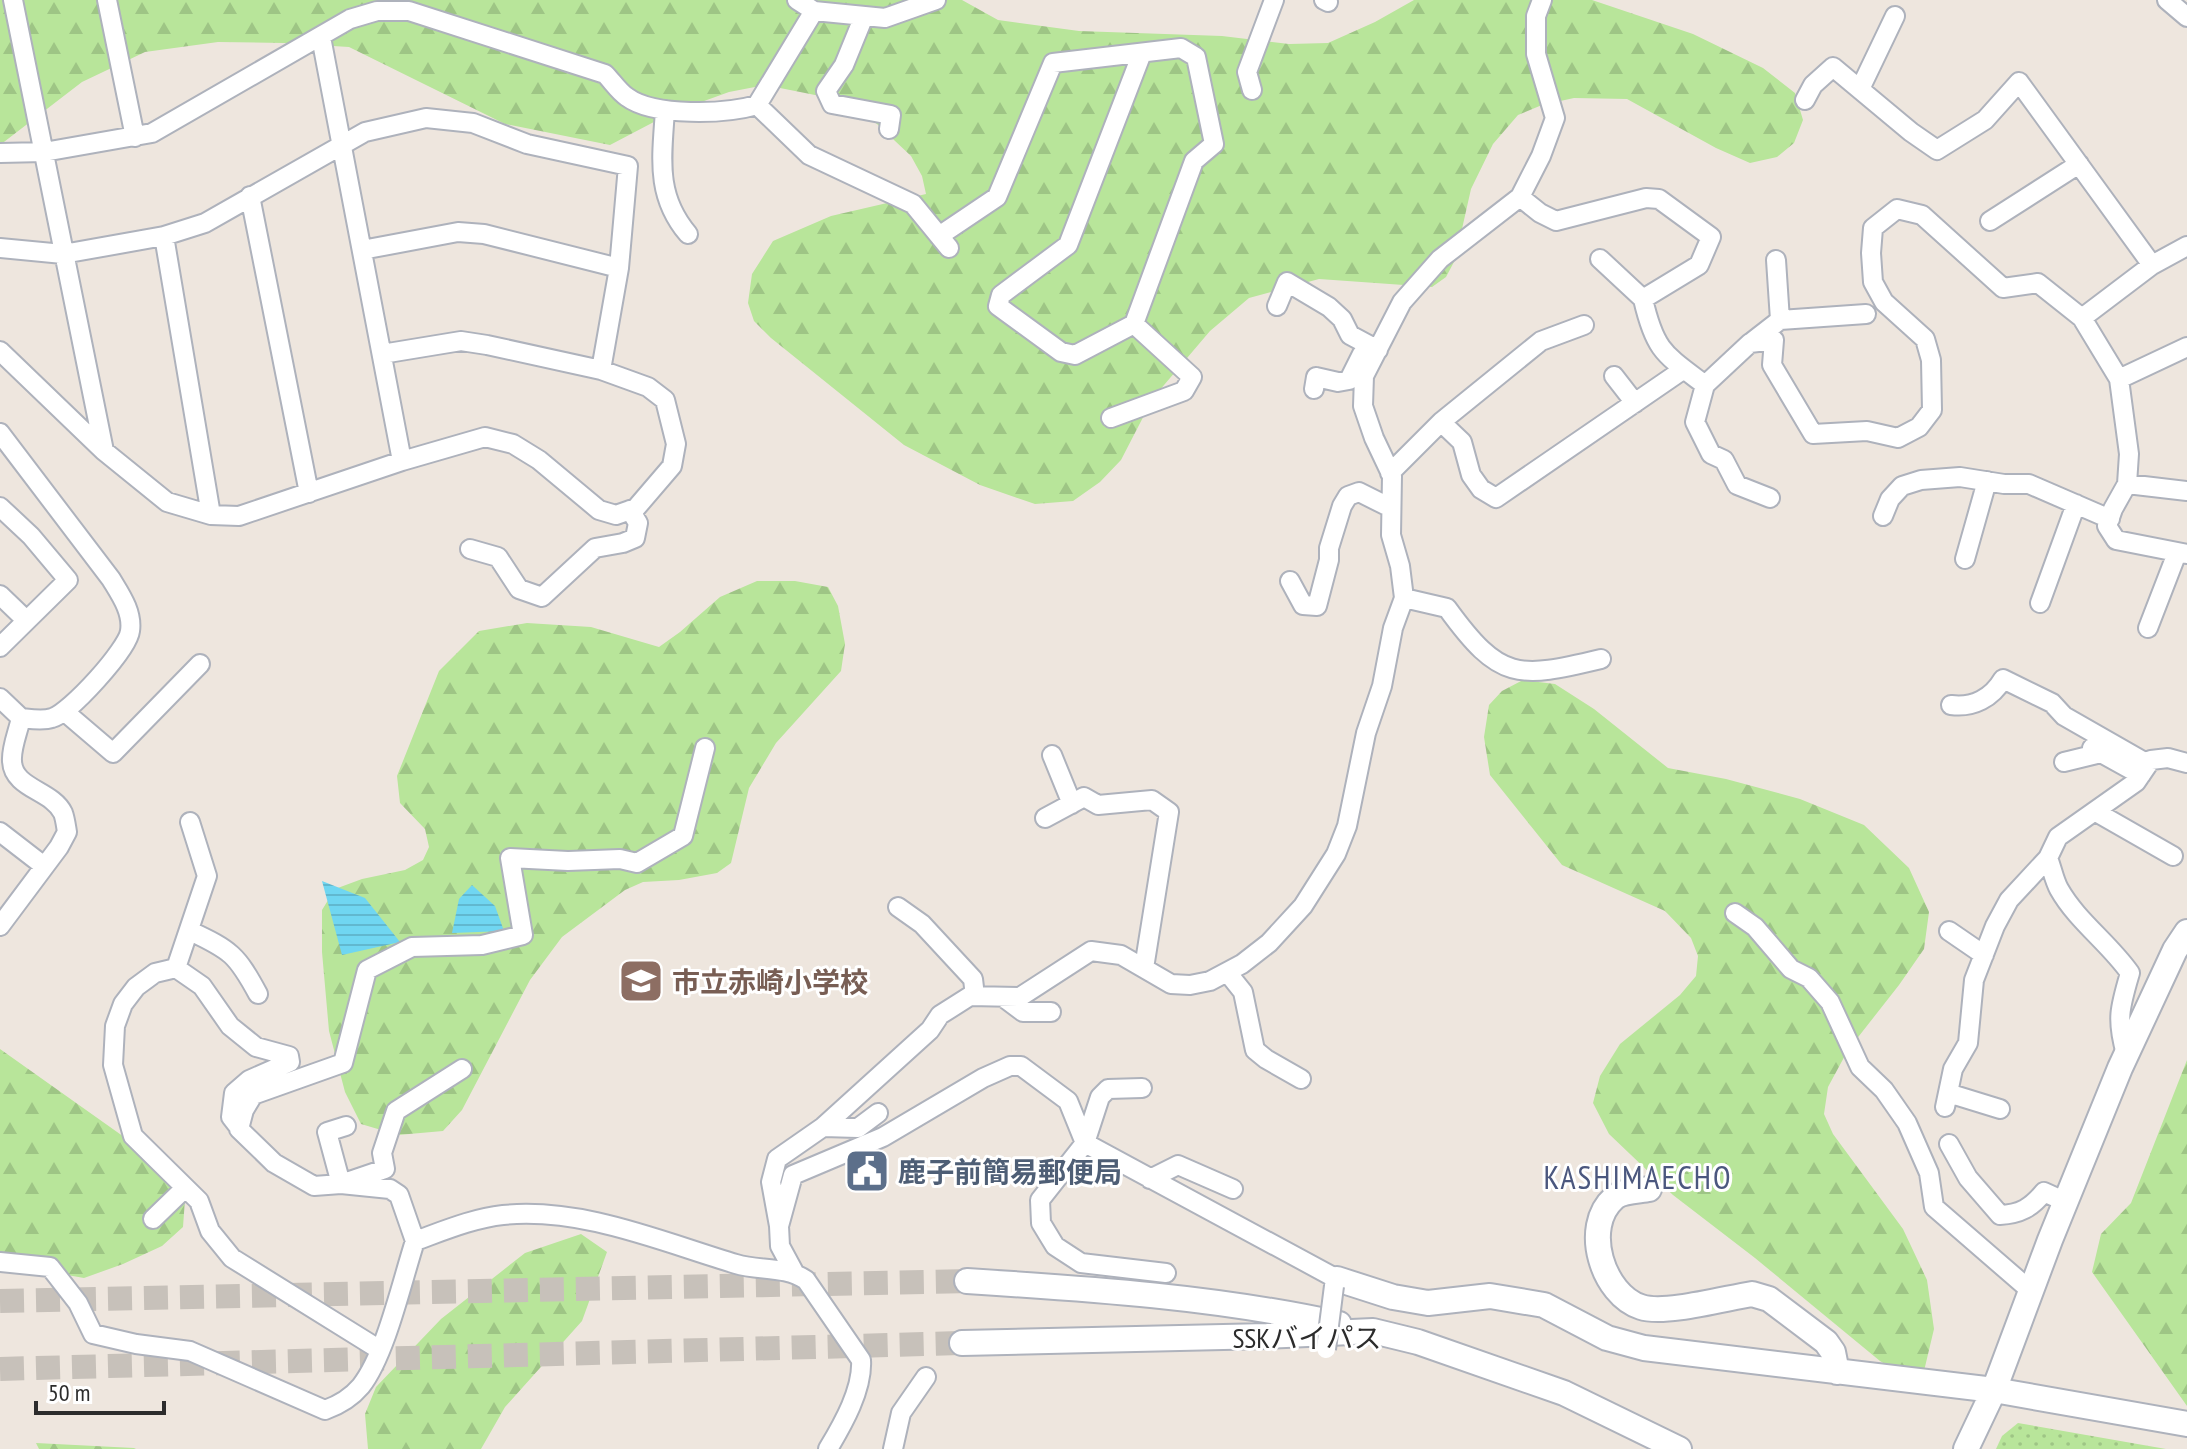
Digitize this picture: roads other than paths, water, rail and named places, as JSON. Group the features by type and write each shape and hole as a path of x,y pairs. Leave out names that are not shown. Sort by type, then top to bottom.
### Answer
{"street":[{"path":"13,0 104,451"},
{"path":"107,0 135,137"},
{"path":"0,153 44,152 152,133 350,19 377,11 409,11 605,74 626,97 653,109 736,111 757,105 808,5 885,18 936,0"},
{"path":"1252,90 1247,72 1274,0"},
{"path":"1314,389 1316,377 1338,382 1349,380 1402,302 1440,259 1520,197 1541,156 1555,118 1536,54 1536,16 1542,0"},
{"path":"2167,0 2187,17"},
{"path":"864,16 844,65 826,91 832,104 891,115"},
{"path":"1860,89 1895,16"},
{"path":"321,37 402,461"},
{"path":"757,105 809,155 913,204 944,242 997,197 1053,63 1181,48 1196,57 1214,144 1194,161 1134,324 1075,355 1061,352 998,306 1001,295 1068,245 1142,53"},
{"path":"1805,100 1813,85 1833,67 1937,150 1985,120 2019,82 2152,265"},
{"path":"665,110 661,172 675,218 688,234"},
{"path":"0,248 63,254 164,236 205,223 365,132 426,118 473,123 527,144 628,166 619,268 601,370"},
{"path":"1990,221 2079,164"},
{"path":"250,196 309,493"},
{"path":"1520,197 1556,221 1646,198 1659,199 1711,237 1699,265 1677,289 1643,299"},
{"path":"1750,343 1774,340 1772,365 1813,434 1867,431 1898,438 1919,427 1932,410 1931,360 1925,339 1884,302 1873,282 1873,228 1897,209 1922,215 2003,288 2038,283 2082,318 2119,379 2129,454 2127,484 2107,526 2116,540 2182,554 2148,628"},
{"path":"362,250 458,232 484,234 619,268"},
{"path":"164,236 211,515"},
{"path":"2082,318 2152,265 2187,246"},
{"path":"1600,259 1643,299 1657,345 1705,385"},
{"path":"1776,260 1780,320"},
{"path":"1277,306 1287,282 1329,307 1342,319 1350,335 1372,347"},
{"path":"1770,498 1737,485 1724,460 1711,454 1695,422 1705,385 1780,320 1866,314"},
{"path":"1121,420 1184,391 1192,377 1134,324"},
{"path":"1390,473 1441,422 1541,341 1584,325"},
{"path":"0,351 104,451 167,502 211,515 239,516 402,461 485,437 513,444 539,460 599,510 616,515 636,508 672,466 676,444 665,400 648,387 601,370 461,341 382,354"},
{"path":"794,1272 780,1246 771,1182 777,1159 823,1127 930,1030 940,1015 970,996 1020,997 1091,951 1121,955 1171,984 1190,985 1210,981 1269,943 1303,906 1336,854 1347,826 1366,733 1382,686 1393,628 1404,598 1400,566 1391,535 1390,473 1363,406 1364,376 1372,347"},
{"path":"2119,379 2187,347"},
{"path":"1441,422 1462,442 1471,475 1481,489 1496,498 1684,369"},
{"path":"1614,376 1635,403"},
{"path":"0,433 111,579 130,619 126,646 65,712 51,719 21,718 0,698"},
{"path":"1883,516 1890,499 1902,486 1921,480 1960,477 2029,484 2110,519"},
{"path":"1965,559 1987,481"},
{"path":"2127,484 2187,491"},
{"path":"1290,581 1303,605 1317,606 1329,560 1329,548 1348,496 1359,492 1391,508"},
{"path":"2040,603 2076,504"},
{"path":"0,507 31,536 68,580 0,647"},
{"path":"470,549 498,557 519,589 542,597 595,548 635,538 638,523 630,510"},
{"path":"0,595 26,620"},
{"path":"1404,598 1447,608 1462,629 1493,661 1507,668 1531,673 1601,659"},
{"path":"65,712 113,753 200,664"},
{"path":"1951,705 1965,707 1995,693 2003,679 2052,703 2064,716 2145,769"},
{"path":"0,926 67,832 62,811 44,794 17,778 13,769 11,759 21,718"},
{"path":"239,1129 244,1110 253,1095 343,1063 367,970 412,947 482,945 523,935 510,858 568,861 620,859 637,863 683,836 705,748"},
{"path":"2064,762 2096,750 2145,769"},
{"path":"1052,755 1072,804"},
{"path":"2000,1109 1946,1100 1953,1069 1968,1043 1974,980 2009,900 2048,858 2058,837 2118,797 2151,760 2168,758 2187,763"},
{"path":"1045,818 1084,797 1098,805 1152,800 1169,812 1144,968"},
{"path":"2096,812 2173,856"},
{"path":"176,968 207,876 190,822"},
{"path":"4,839 44,866"},
{"path":"2048,858 2058,888 2083,922 2120,958 2130,973 2121,1004 2119,1028 2126,1054"},
{"path":"898,907 922,924 973,979 975,996"},
{"path":"1735,913 1755,927 1791,969 1809,978 1830,1002 1860,1067 1884,1090 1907,1123 1929,1173 1934,1207 2031,1291"},
{"path":"190,931 232,952 258,994"},
{"path":"1949,931 1984,955"},
{"path":"1966,1449 1994,1390 2126,1054 2175,950 2187,932"},
{"path":"0,1262 50,1267 78,1303 93,1334 136,1344 190,1351 325,1410 342,1404 362,1385 380,1350 415,1241 399,1195 390,1189 341,1184 314,1186 274,1163 239,1129 231,1117 234,1093 249,1080 290,1062 289,1056 256,1047 230,1026 202,986 176,968 155,973 136,987 123,1004 115,1026 113,1065 133,1136 199,1201 210,1231 232,1258 380,1350"},
{"path":"1227,972 1243,992 1255,1050 1301,1079"},
{"path":"1003,997 1023,1012 1051,1012"},
{"path":"779,1226 793,1175 883,1137 983,1078 1010,1066 1021,1066 1068,1101 1085,1143 1336,1283 1428,1303 1490,1296 1544,1305 1607,1338 1644,1348 1994,1390 2187,1424"},
{"path":"341,1184 385,1169 382,1153 396,1111 462,1069"},
{"path":"1142,1088 1108,1089 1100,1097 1085,1143 1040,1200 1041,1223 1055,1246 1081,1263 1166,1273"},
{"path":"823,1127 858,1128 878,1113"},
{"path":"341,1184 318,1134 346,1126"},
{"path":"1949,1144 1968,1178 2000,1215 2014,1214 2032,1207 2044,1192 2066,1202"},
{"path":"1150,1179 1178,1165 1233,1189"},
{"path":"153,1219 185,1188"},
{"path":"1649,1189 1616,1196 1603,1211 1599,1226 1598,1250 1613,1286 1624,1299 1644,1308 1664,1309 1760,1294 1826,1342 1833,1352 1837,1372"},
{"path":"415,1241 502,1215 542,1214 598,1223 745,1266 794,1272 806,1280 861,1360 862,1373 841,1428 828,1449"},
{"path":"967,1281 1187,1297 1284,1312 1373,1331"},
{"path":"1326,1349 1336,1283"},
{"name":"SSKバイパス","path":"962,1343 1373,1331 1418,1342 1564,1393 1667,1446"},
{"path":"893,1449 901,1413 926,1377"}],"water":[{"path":"322,881 365,898 400,942 342,955"},
{"path":"472,885 495,906 504,931 452,933 459,899"}],"tunnel":[{"path":"0,1301 967,1281"},
{"path":"0,1369 962,1343"}],"place":[{"name":"市立赤崎小学校","path":"641,981"},
{"name":"鹿子前簡易郵便局","path":"867,1171"}],"district":[{"name":"KASHIMAECHO","path":"1638,1177"}]}
